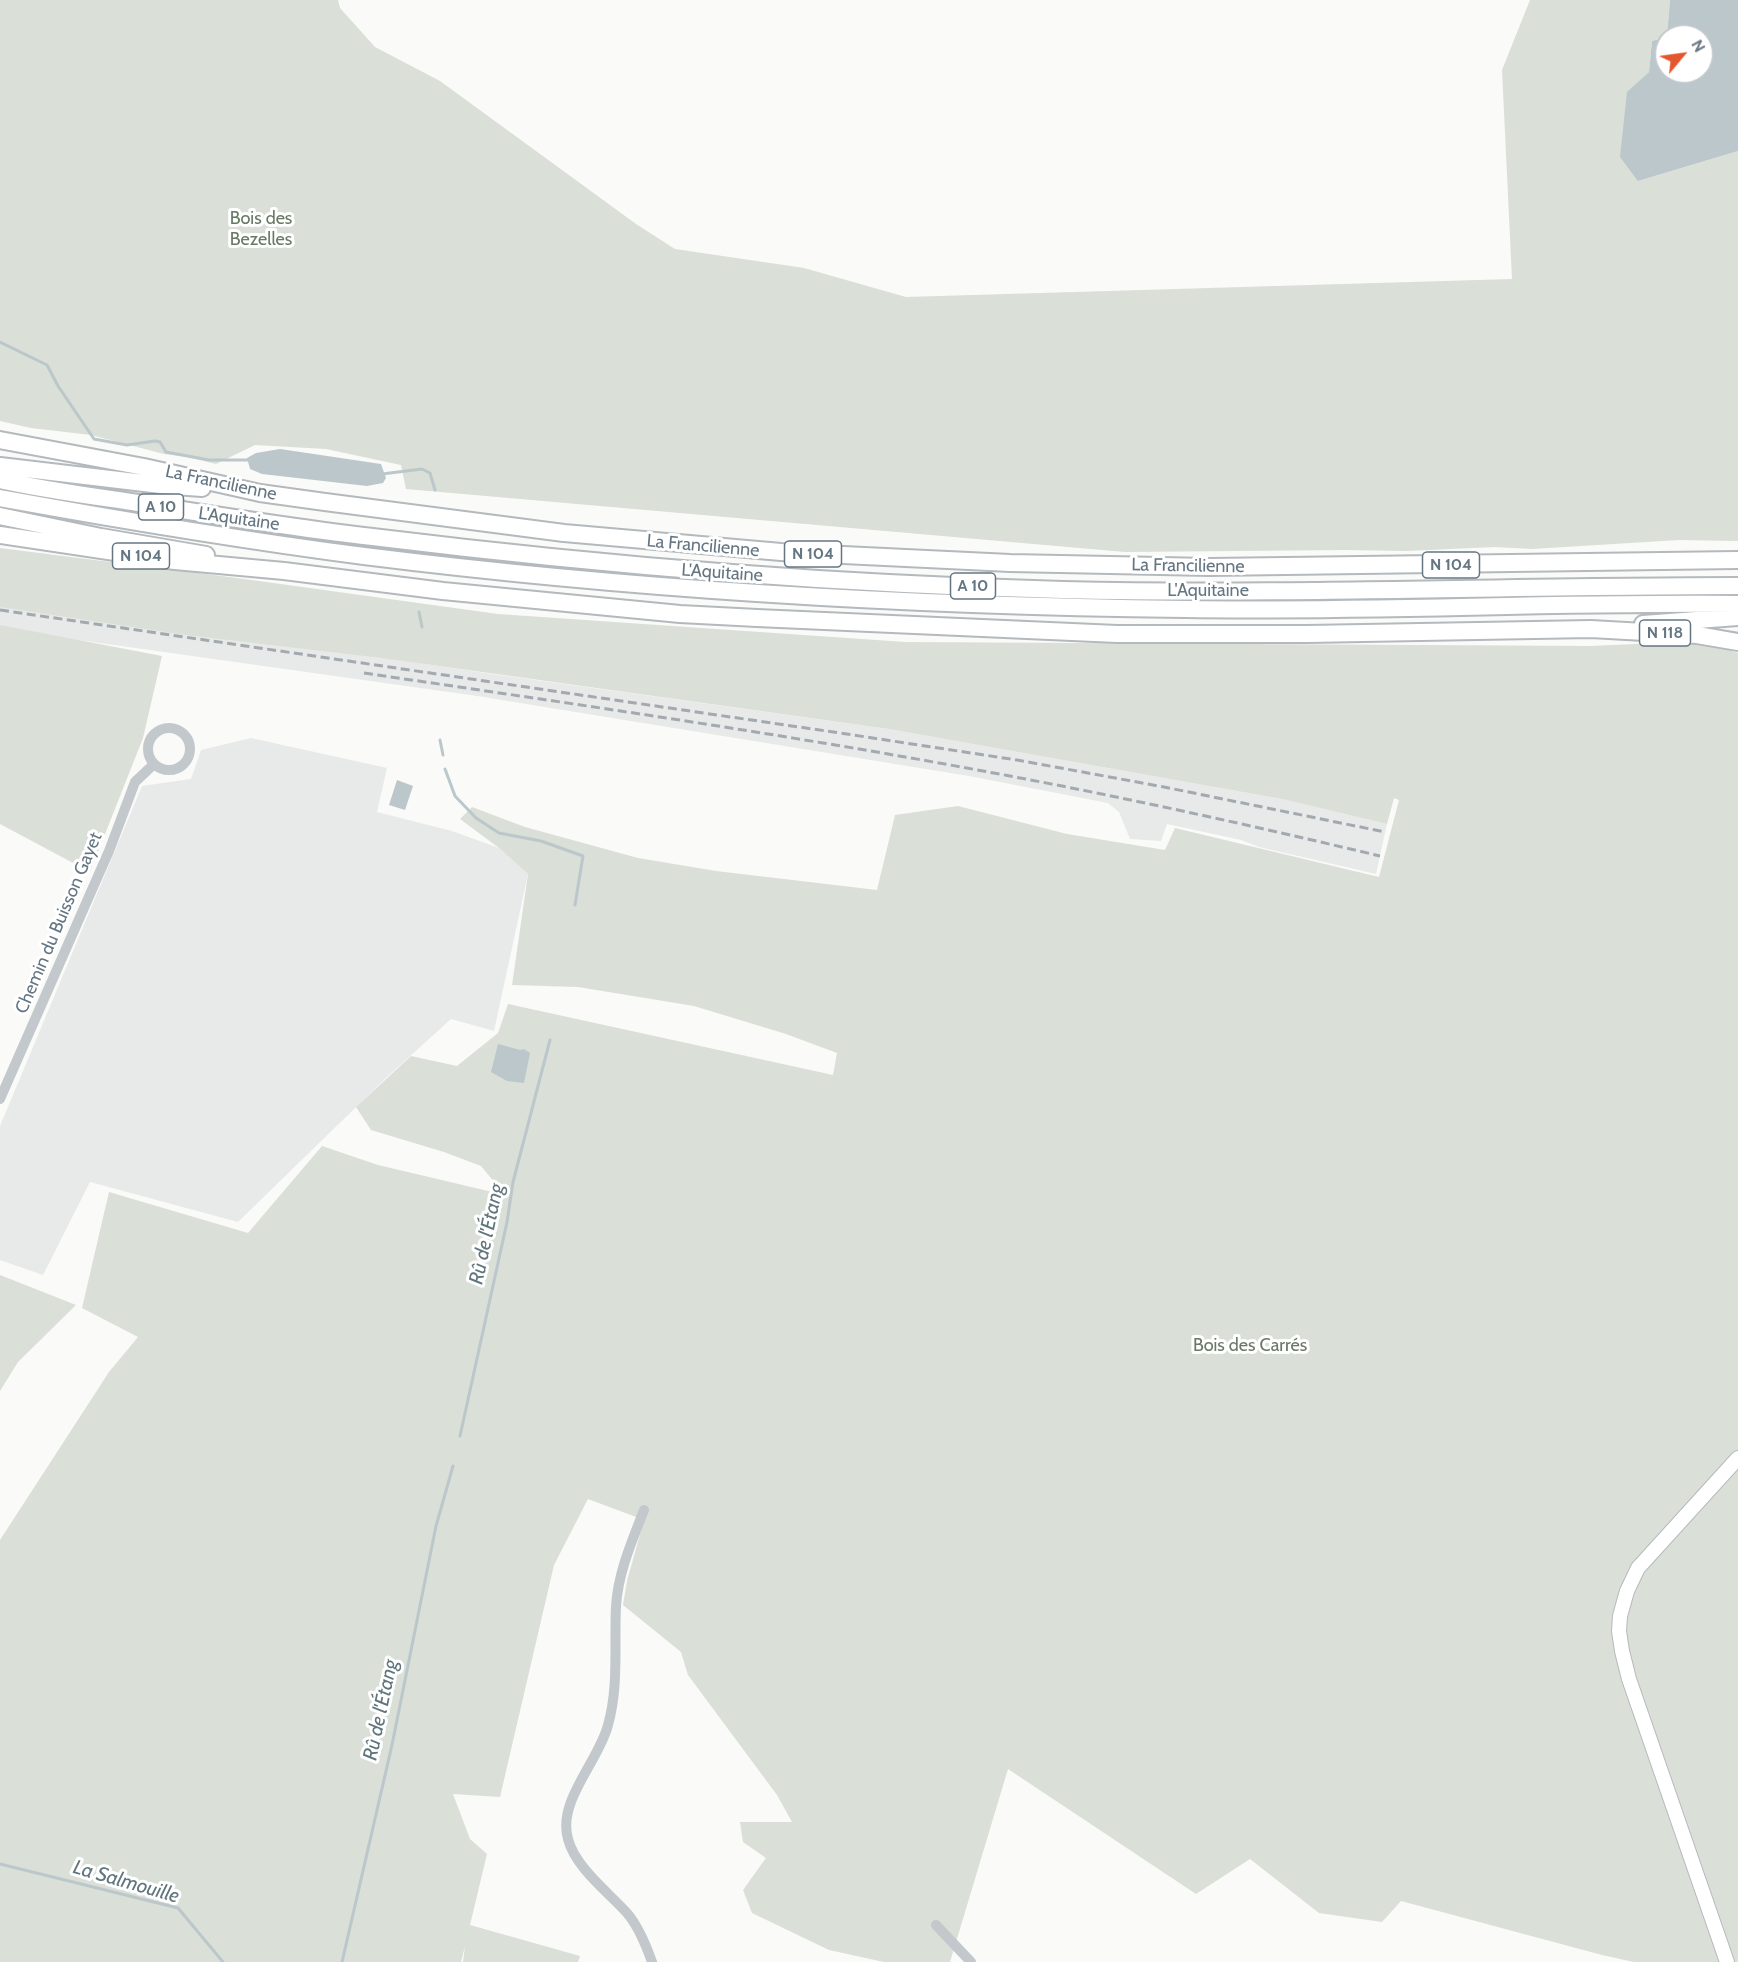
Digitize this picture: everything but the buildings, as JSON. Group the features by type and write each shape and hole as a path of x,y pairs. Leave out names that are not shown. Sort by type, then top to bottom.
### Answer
{"highway":[{"name":"La Francilienne","path":"0,440 144,467 260,493 575,534 688,545 1010,563 1210,567 1738,560"},
{"path":"0,466 161,485 260,493"},
{"name":"L'Aquitaine","path":"0,480 345,534 528,556 770,577 1050,589 1225,592 1738,586"},
{"name":"L'Aquitaine","path":"0,498 220,535 357,555 523,574 731,591 962,604 1188,609 1738,604"},
{"path":"0,516 101,537 180,549 284,571"},
{"name":"N 104","path":"0,535 175,561 284,571 443,591 669,612 854,624 1117,634 1591,629"},
{"path":"1591,629 1738,617"},
{"name":"N 118","path":"1591,629 1697,635 1738,642"}],"main road":[{"path":"1727,1962 1629,1679 1619,1631 1620,1616 1627,1591 1638,1569 1738,1458"}],"street":[{"name":"Chemin du Buisson Gayet","path":"0,1099 105,861 135,782 154,764"},
{"path":"644,1510 620,1578 616,1606 616,1684 608,1725 572,1800 566,1826 569,1845 574,1855 629,1915 643,1938 652,1962"},
{"path":"936,1925 971,1962"}],"shaded area":[{"path":"1670,0 1738,0 1738,151 1638,181 1620,157 1627,92 1649,72 1652,41 1654,40 1654,84 1714,84 1714,24 1668,24"},
{"path":"280,449 381,464 386,478 383,483 367,486 262,474 250,469 247,458 256,453"},
{"path":"0,600 492,674 889,729 1282,799 1387,824 1376,874 1167,824 1161,841 1130,839 1119,812 1108,803 969,776 477,696 0,629"},
{"path":"251,738 387,768 377,812 452,831 499,848 528,874 494,1031 451,1019 387,1077 238,1222 90,1182 43,1275 0,1260 0,1126 142,786 191,779 201,750"},
{"path":"397,780 413,786 405,810 389,805"},
{"path":"498,1044 524,1049 530,1053 524,1083 507,1081 491,1072"}],"green space":[{"name":"Bois des Bezelles","path":"0,0 338,0 340,8 375,47 440,81 636,224 675,249 804,268 906,297 1512,279 1502,70 1530,0 1670,0 1668,24 1654,24 1649,72 1627,93 1638,181 1738,151 1738,541 1679,540 1532,549 1495,547 1406,551 1125,552 406,489 401,465 326,449 255,445 216,464 164,454 91,435 31,428 0,421"},
{"name":"Bois des Carrés","path":"0,548 498,614 905,642 1591,646 1702,641 1738,653 1738,1962 1634,1962 1401,1901 1382,1922 1319,1913 1250,1859 1196,1894 1008,1769 950,1962 884,1962 829,1950 752,1913 743,1890 766,1858 743,1842 740,1822 792,1822 777,1795 688,1675 681,1652 623,1605 627,1581 644,1520 588,1499 554,1565 500,1797 453,1794 470,1839 487,1854 470,1925 580,1956 578,1962 463,1962 465,1946 461,1962 0,1962 0,1540 109,1372 138,1337 82,1308 109,1192 248,1233 322,1146 378,1165 505,1195 481,1166 371,1130 356,1107 411,1056 457,1066 498,1033 508,1004 833,1075 837,1053 786,1034 694,1006 578,987 512,985 528,874 499,848 460,819 472,807 525,827 638,858 716,871 877,890 895,815 958,806 1067,834 1165,850 1175,828 1379,877 1399,800 1394,798 1387,824 1282,799 889,729 382,658 186,635 0,607"},
{"path":"0,625 162,656 143,738 90,872 0,824"},
{"path":"0,1275 76,1305 18,1362 0,1391"}],"waterway":[{"path":"0,342 47,365 58,386 94,439 127,445 155,441 160,442 166,452 209,460 250,460"},
{"path":"382,474 422,469 430,473 435,490"},
{"path":"419,612 422,627"},
{"name":"Rû de l'Étang","path":"440,740 443,755"},
{"name":"Rû de l'Étang","path":"445,769 455,796 476,818 499,833 541,841 583,856 575,905"},
{"name":"Rû de l'Étang","path":"460,1436 507,1222 513,1182 550,1040"},
{"name":"Rû de l'Étang","path":"342,1962 392,1745 436,1526 453,1466"},
{"name":"La Salmouille","path":"0,1864 178,1908 223,1962"}],"railway":[{"path":"0,610 1017,760 1385,832"},
{"path":"364,673 690,722 934,762 1152,804 1380,856"}]}
